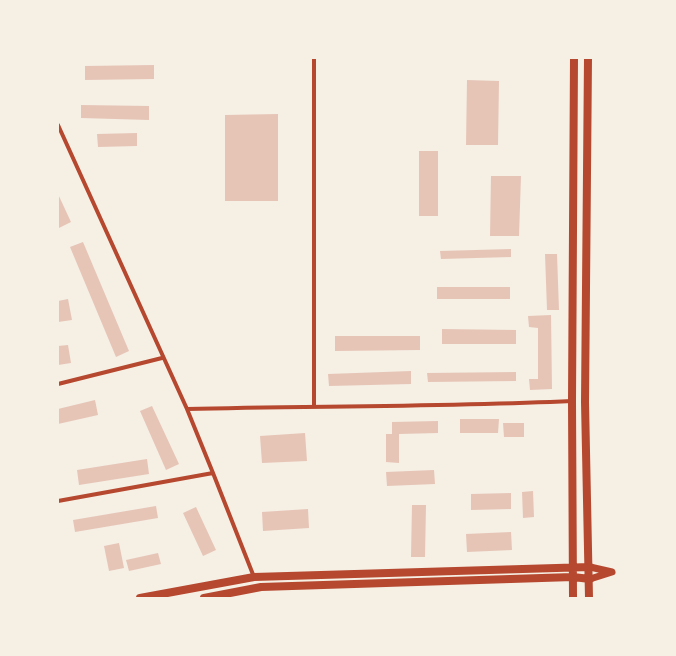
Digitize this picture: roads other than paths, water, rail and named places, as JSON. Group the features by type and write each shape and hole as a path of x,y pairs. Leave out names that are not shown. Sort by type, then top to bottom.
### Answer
{"main road":[{"path":"572,598 574,58"},
{"path":"588,58 585,402 590,567 589,598"},
{"path":"140,598 254,578 590,567"},
{"path":"204,598 260,587 572,577 590,578"}],"street":[{"path":"314,58 314,406"},
{"path":"58,125 186,409 254,578"},
{"path":"58,384 162,358"},
{"path":"186,409 314,406 473,406 572,402"},
{"path":"58,501 213,473"},
{"path":"590,567 615,572"},
{"path":"590,578 615,572"}]}
